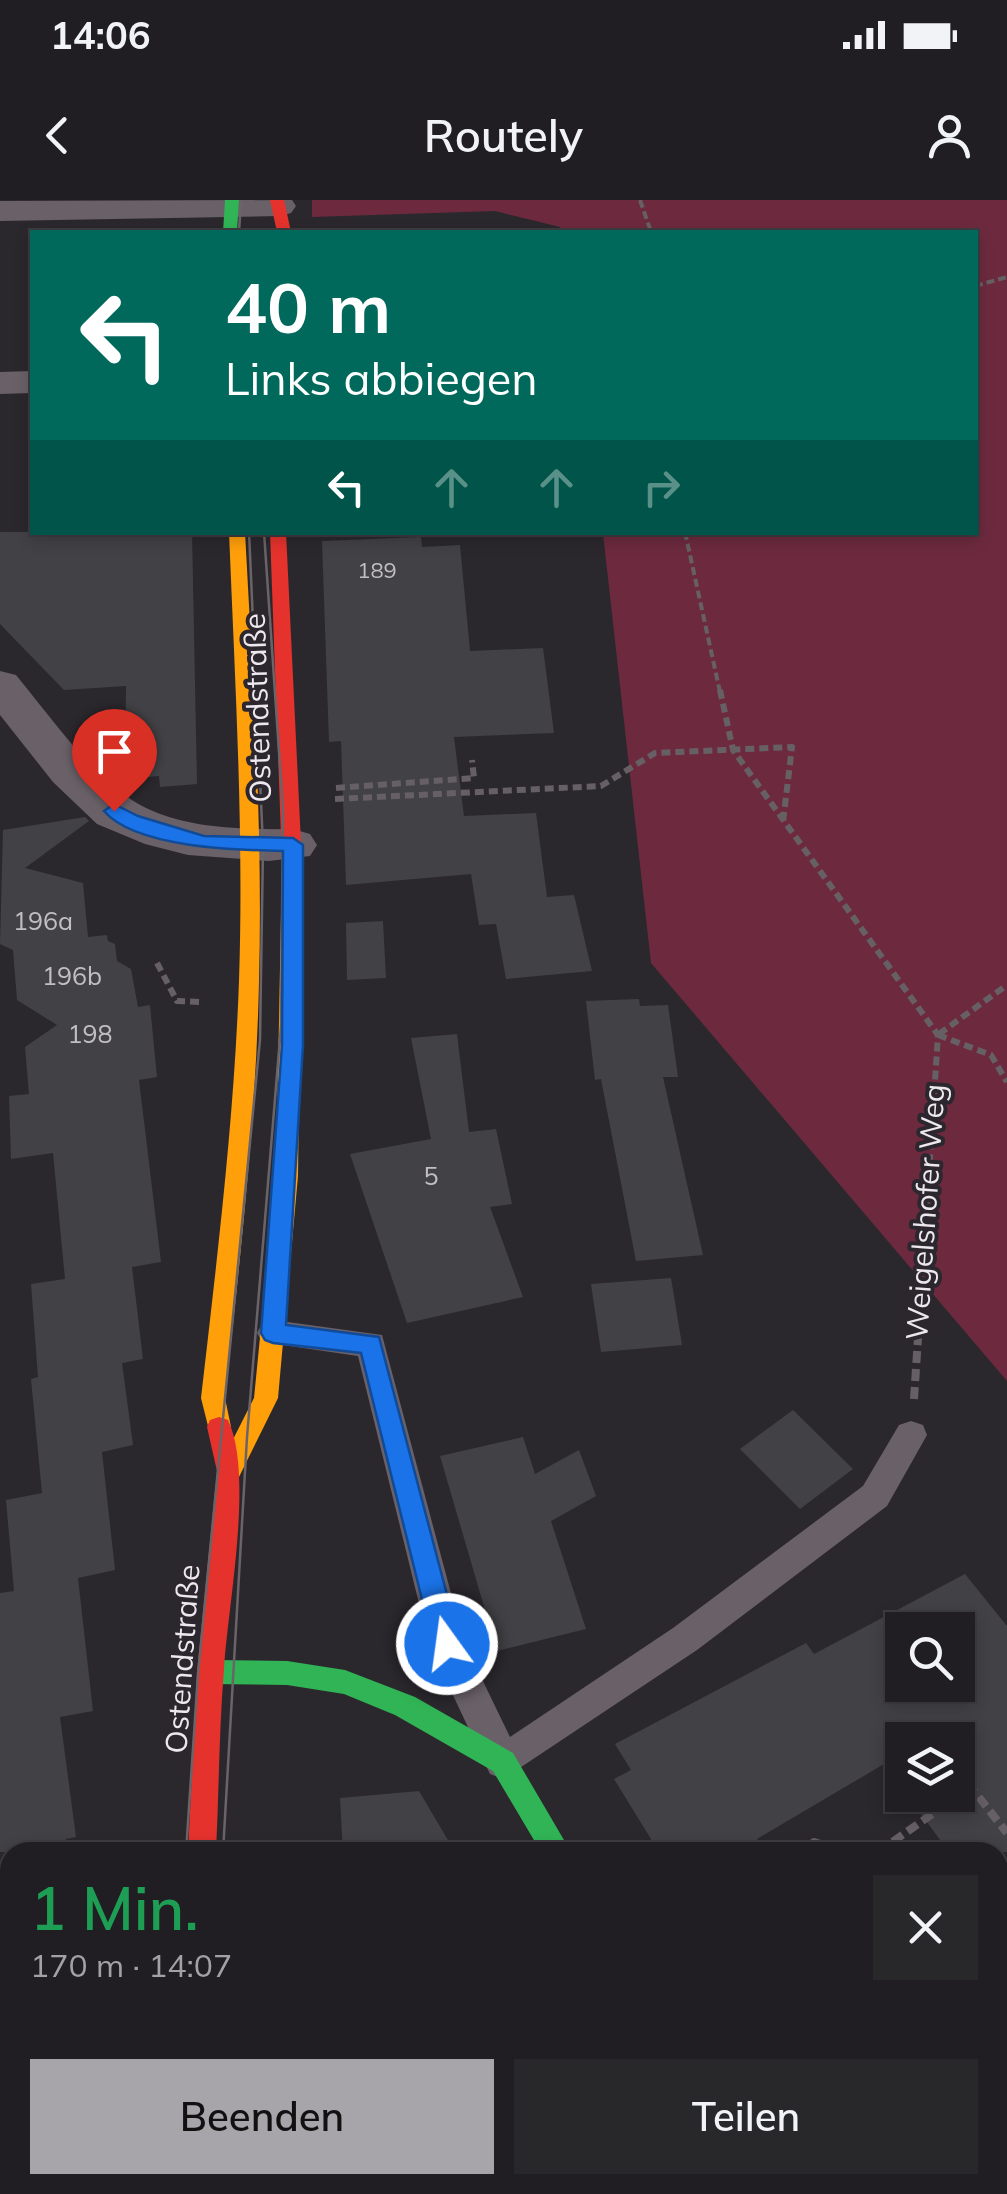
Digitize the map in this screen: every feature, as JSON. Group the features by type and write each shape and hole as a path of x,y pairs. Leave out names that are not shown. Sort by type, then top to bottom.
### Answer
{"main road":[{"name":"Ostendstraße","path":"230,1471 266,1398 293,1045 278,831 237,535"},
{"name":"Ostendstraße","path":"202,1842 210,1672 230,1471 214,1398 246,1062 278,831 278,535"},
{"path":"210,1672 287,1673 345,1682 406,1706 503,1762 550,1842"}],"street":[{"path":"0,211 280,213"},
{"path":"0,383 30,382"},
{"path":"0,685 95,800 132,821 184,838 278,831"}],"lane":[{"path":"273,1333 370,1344 447,1644 503,1762 685,1639 875,1496 911,1436"}],"path":[{"path":"640,200 649,230"},
{"path":"978,285 1007,277"},
{"path":"686,535 733,750 938,1035 991,1055 1007,1082"},
{"path":"278,831 600,786 656,753 792,747 782,823"},
{"path":"330,788 474,778 472,760"},
{"path":"157,963 177,1001 201,1002"},
{"path":"938,1035 1007,985"},
{"name":"Weigelshofer Weg","path":"911,1436 938,1035"},
{"path":"893,1842 971,1788 1007,1832"}],"shaded area":[{"path":"312,200 1007,200 1007,1381 651,963 603,535 978,535 978,230 561,230 495,211 312,217"}],"building":[{"path":"0,532 192,535 197,784 160,787 159,776 125,779 126,686 64,690 0,624"},
{"path":"421,537 422,547 460,545 470,651 543,648 554,733 454,737 464,816 536,813 547,897 574,895 592,971 506,979 496,924 479,925 471,874 346,885 341,741 329,742 322,541"},
{"path":"85,817 89,821 25,868 83,883 88,937 107,935 108,941 115,944 117,961 131,969 138,1007 150,1005 157,1077 139,1080 161,1262 132,1267 143,1359 122,1363 133,1445 102,1452 115,1570 78,1578 93,1711 60,1717 76,1837 66,1842 0,1842 0,1593 14,1591 6,1500 42,1493 31,1379 38,1377 31,1284 65,1279 53,1153 11,1159 9,1096 29,1094 25,1047 57,1025 17,1000 13,950 0,944 3,830"},
{"path":"383,921 386,978 347,980 346,923"},
{"path":"639,999 640,1006 668,1005 678,1077 663,1077 703,1255 636,1261 601,1079 595,1080 586,1001"},
{"path":"457,1034 469,1132 496,1129 512,1204 490,1207 523,1297 407,1323 350,1154 431,1139 411,1038"},
{"path":"671,1278 682,1345 601,1352 591,1284"},
{"path":"793,1410 853,1469 800,1509 740,1449"},
{"path":"523,1437 535,1474 579,1450 596,1496 551,1521 586,1629 497,1651 440,1456"},
{"path":"965,1574 1007,1626 1007,1842 942,1842 920,1812 975,1812 975,1722 885,1722 885,1765 757,1839 759,1842 653,1842 614,1779 631,1770 615,1744 806,1643 814,1654 885,1616 885,1702 975,1702 975,1612 893,1612"},
{"path":"419,1791 449,1842 342,1842 340,1798"}],"tram line":[{"path":"239,230 241,200"},
{"path":"187,1842 198,1674 260,1040 263,846 249,535"},
{"path":"224,1842 247,1437 281,1026 283,810 264,535"}],"traffic: fast":[{"path":"230,230 232,200"},
{"path":"210,1672 287,1673 345,1682 405,1706 503,1762 551,1842"}],"traffic: slow":[{"path":"219,1427 213,1398 240,1138 250,925 237,535"},
{"path":"229,1471 266,1398 287,1176 292,864"}],"traffic: jam":[{"path":"277,200 284,230"},
{"path":"278,535 292,864"},
{"path":"202,1842 210,1672 229,1471 219,1427"}],"route":[{"path":"114,811 132,821 203,842 230,846 293,845 293,1045 273,1333 370,1344 447,1644"}]}
